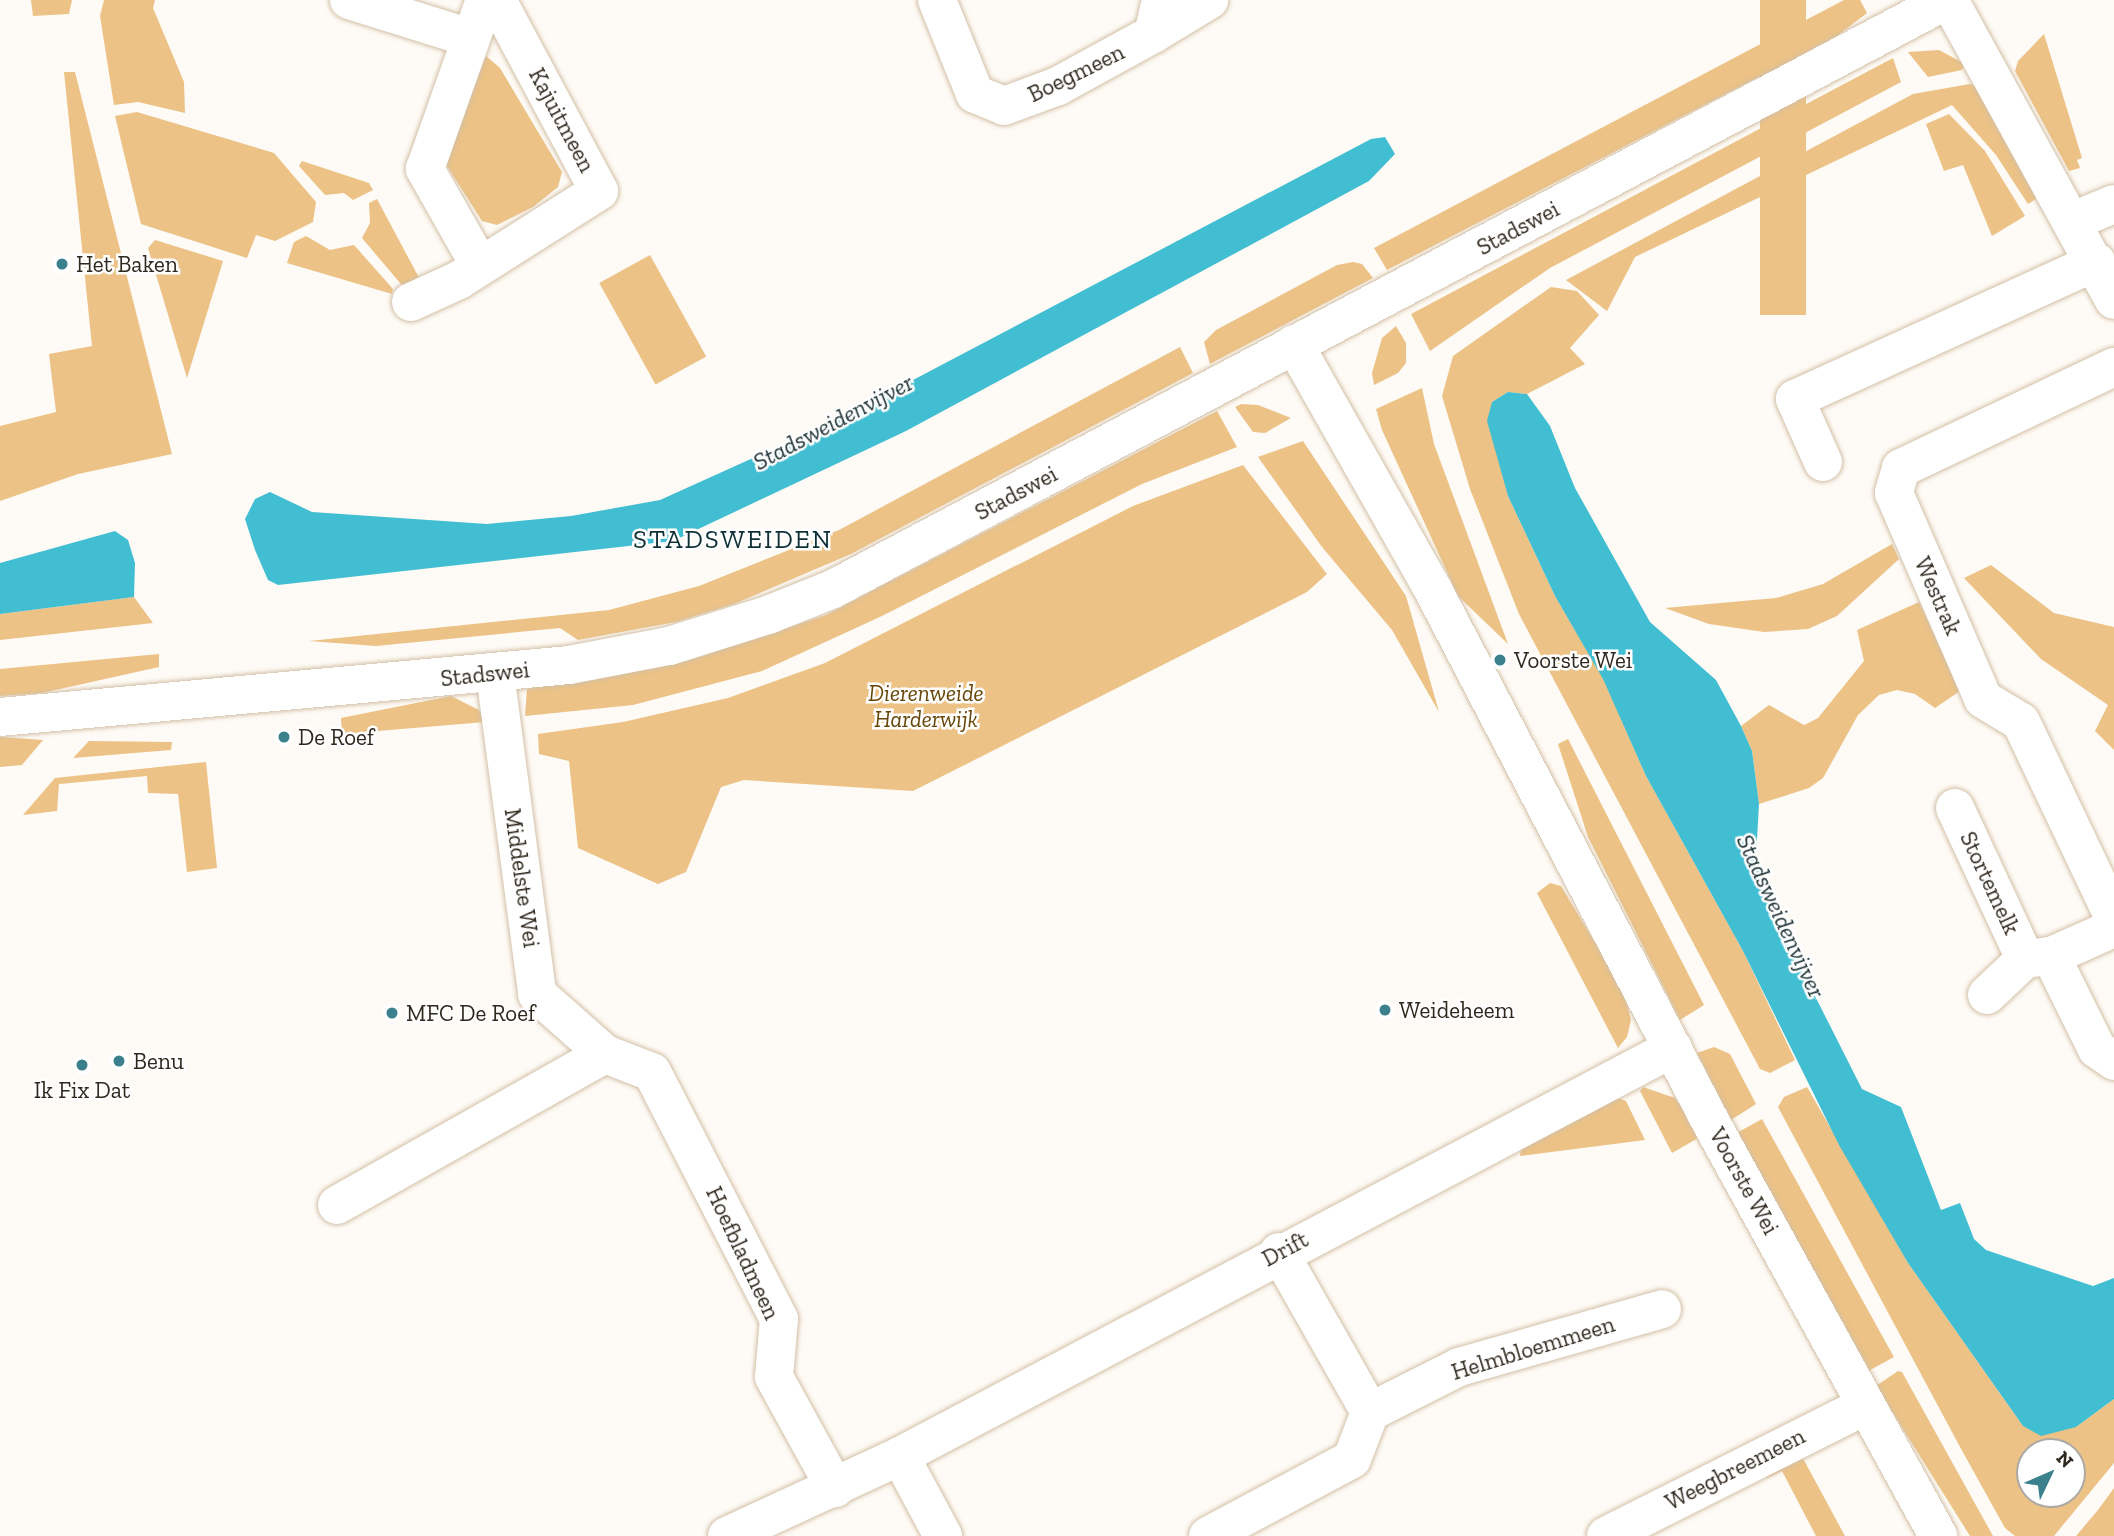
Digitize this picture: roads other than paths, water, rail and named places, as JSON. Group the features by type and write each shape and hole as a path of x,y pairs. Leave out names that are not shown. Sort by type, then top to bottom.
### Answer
{"street":[{"path":"349,0 470,38"},
{"path":"480,265 425,169 485,0"},
{"name":"Kajuitmeen","path":"411,302 480,265 599,191 497,0"},
{"name":"Boegmeen","path":"937,0 975,94 1004,106 1058,86 1157,17 1209,0"},
{"path":"1948,0 2096,262 2114,300"},
{"name":"Stadswei","path":"0,717 569,665 669,646 755,620 832,589 1948,0"},
{"path":"2073,221 2114,204"},
{"path":"1823,462 1795,399 2096,262"},
{"name":"Voorste Wei","path":"1294,344 1431,586 1673,1048 1938,1536"},
{"name":"Westrak","path":"2114,367 1900,468 1894,493 1983,699 2021,722 2114,918"},
{"name":"Middelste Wei","path":"495,673 537,994 605,1054 652,1073 704,1171"},
{"name":"Stortemelk","path":"1955,808 2038,958 2097,1049 2114,1061"},
{"name":"Stortemelk","path":"1987,995 2038,958 2114,928"},
{"name":"Drift","path":"900,1456 1279,1252 1673,1048"},
{"path":"337,1205 605,1054"},
{"name":"Hoefbladmeen","path":"704,1171 779,1319 774,1377 835,1488"},
{"path":"1208,1536 1353,1459 1370,1412 1279,1252"},
{"name":"Helmbloemmeen","path":"1370,1412 1459,1367 1662,1309"},
{"name":"Weegbreemeen","path":"1606,1536 1866,1405"},
{"path":"727,1536 900,1456 943,1536"}],"water":[{"name":"Stadsweidenvijver","path":"1385,137 1395,154 1369,181 906,431 673,541 278,585 268,580 255,550 245,519 255,499 270,492 312,512 487,524 571,516 660,500 837,420 1371,139"},
{"path":"1508,392 1527,394 1550,426 1575,488 1650,622 1716,680 1741,726 1752,751 1759,804 1756,858 1770,907 1862,1089 1901,1107 1941,1210 1960,1203 1974,1239 1986,1250 2093,1286 2114,1278 2114,1399 2076,1427 2041,1436 2023,1426 1908,1263 1839,1145 1743,951 1646,776 1603,679 1555,596 1508,496 1487,421 1492,402"},
{"path":"115,531 128,540 135,563 134,597 0,614 0,563"}],"place":[{"name":"Het Baken","path":"62,264"},
{"name":"Voorste Wei","path":"1500,660"},
{"name":"De Roef","path":"284,737"},
{"name":"Weideheem","path":"1385,1010"},
{"name":"MFC De Roef","path":"392,1013"},
{"name":"Benu","path":"119,1061"},
{"name":"Ik Fix Dat","path":"82,1065"}],"district":[{"name":"STADSWEIDEN","path":"733,540"}],"park label":[{"name":"Dierenweide Harderwijk","path":"926,706"}]}
